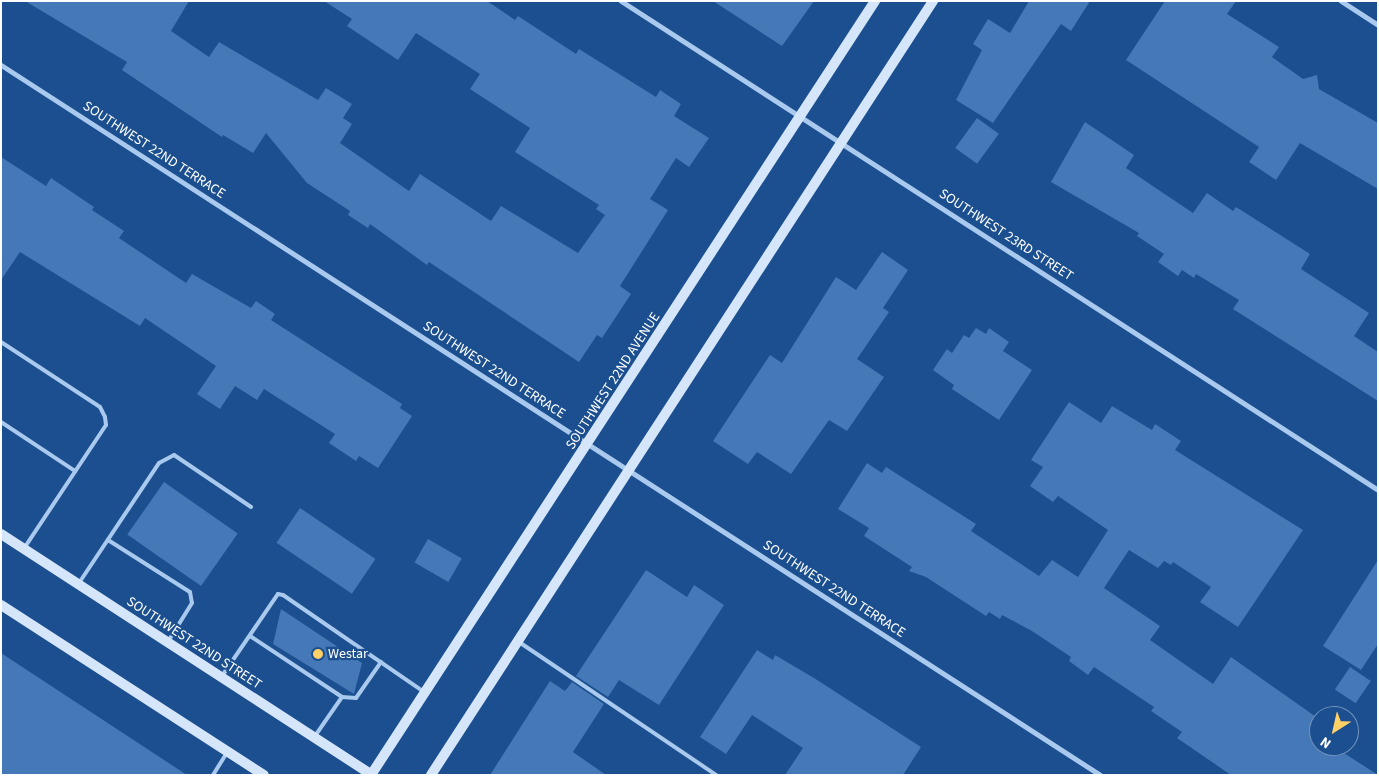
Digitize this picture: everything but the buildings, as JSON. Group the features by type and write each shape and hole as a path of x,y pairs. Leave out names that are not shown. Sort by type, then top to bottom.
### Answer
{"main road":[{"name":"SOUTHWEST 22ND AVENUE","path":"371,775 876,1"},
{"path":"431,775 933,1"},
{"name":"SOUTHWEST 22ND STREET","path":"1,534 371,775"},
{"path":"1,605 264,775"}],"street":[{"name":"SOUTHWEST 23RD STREET","path":"621,1 1378,490"},
{"path":"1341,1 1378,25"},
{"name":"SOUTHWEST 22ND TERRACE","path":"1,65 588,444 630,469 1100,775"}],"lane":[{"path":"1,342 100,407 106,425 24,549"},
{"path":"1,422 75,472"},
{"path":"78,584 159,463 174,455 251,507"},
{"path":"108,540 190,592 192,603 167,642"},
{"path":"222,678 278,594 283,595 425,694"},
{"path":"250,636 342,697 356,698 381,662"},
{"path":"519,642 716,775"},
{"path":"314,738 342,697"},
{"path":"213,775 228,751"}],"place":[{"name":"Westar","path":"318,654"}]}
